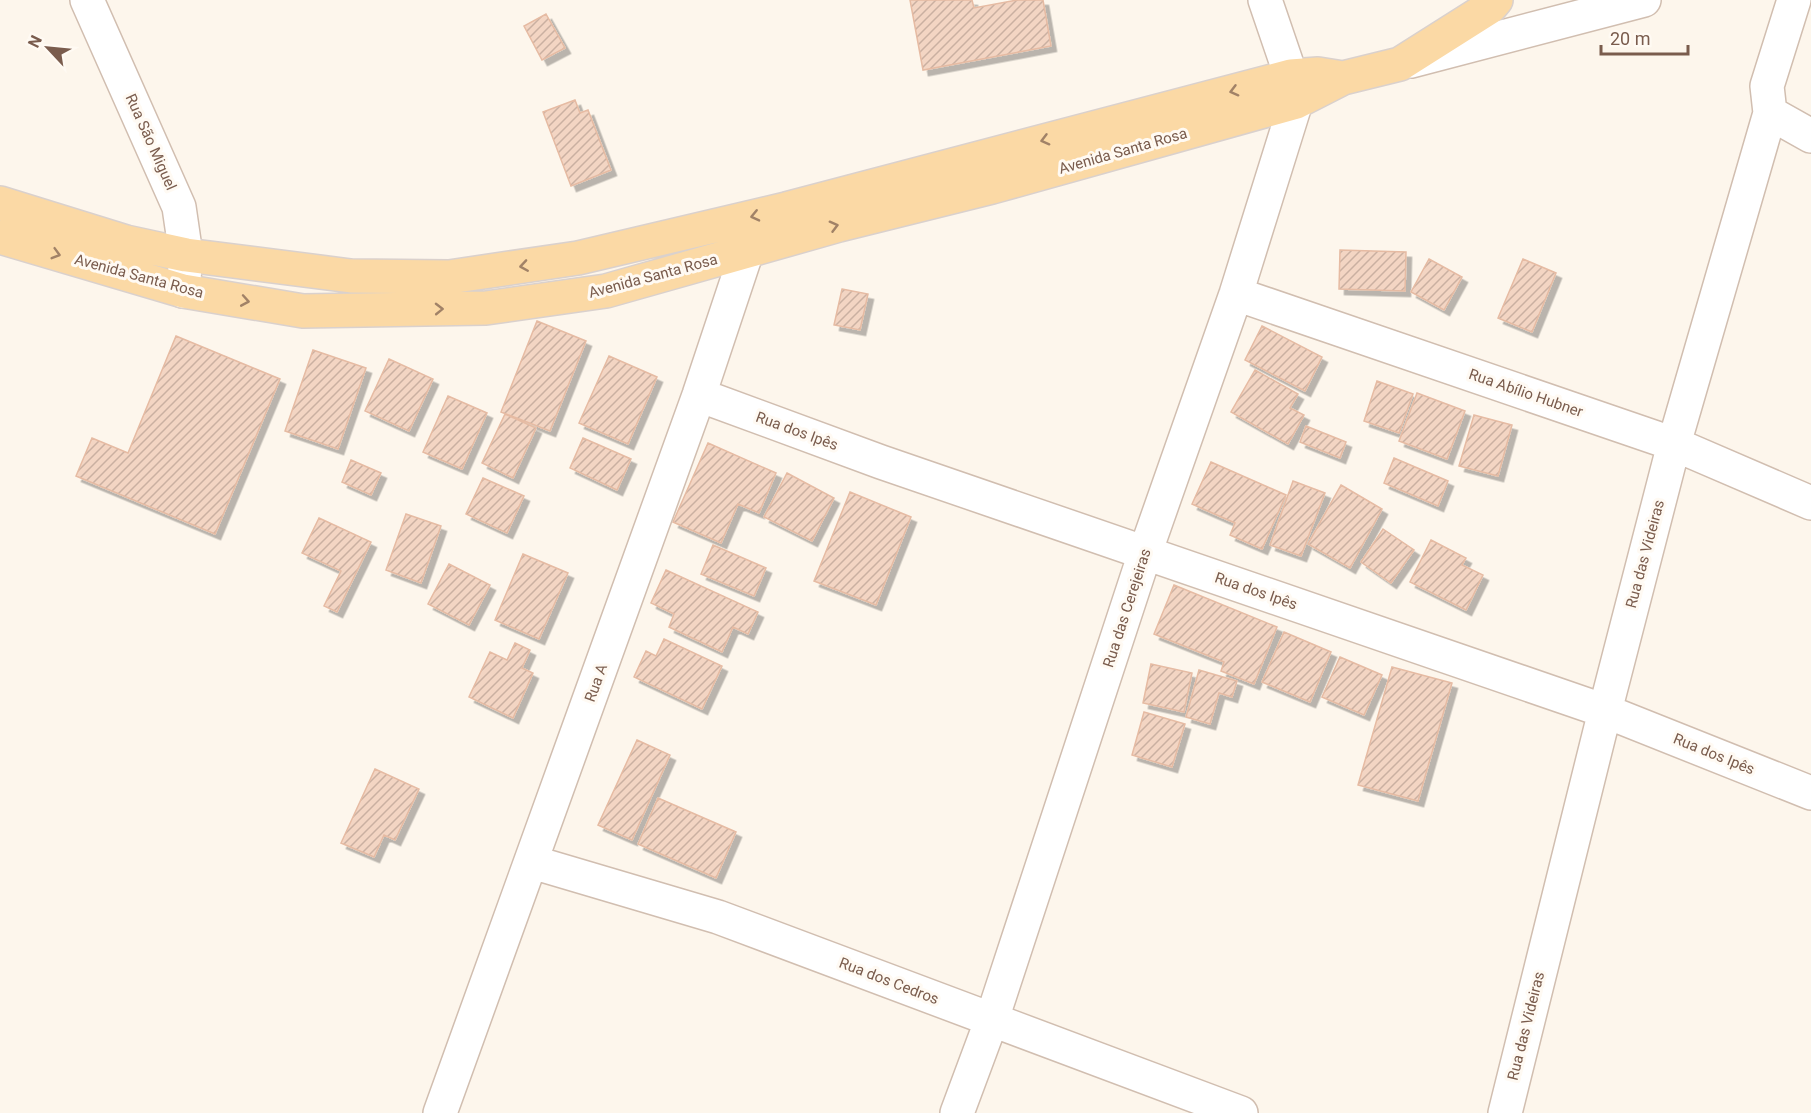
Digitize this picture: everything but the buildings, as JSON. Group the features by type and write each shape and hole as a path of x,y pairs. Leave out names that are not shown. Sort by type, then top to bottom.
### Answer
{"main road":[{"name":"Avenida Santa Rosa","path":"0,203 126,242 186,255 351,276 449,277 789,223 839,225 1003,184 1293,89 1400,64 1490,7 1496,0"},
{"name":"Avenida Santa Rosa","path":"0,237 183,291 303,311 486,308 606,291 747,251 789,223"},
{"path":"559,260 561,297"}],"street":[{"name":"Rua São Miguel","path":"87,0 179,207 186,255 183,291"},
{"path":"1265,0 1293,89"},
{"path":"1400,64 1644,0"},
{"name":"Rua das Videiras","path":"1504,1113 1674,444 1770,113 1767,86 1794,0"},
{"name":"Rua das Cerejeiras","path":"957,1113 992,1019 1145,553 1236,294 1293,89"},
{"path":"1770,113 1811,136"},
{"name":"Rua A","path":"440,1113 699,395 747,251"},
{"name":"Rua Abílio Hubner","path":"1236,294 1674,444 1811,503"},
{"name":"Rua dos Ipês","path":"699,395 892,466 1605,711 1811,793"},
{"name":"Rua dos Cedros","path":"532,862 718,917 1241,1113"}]}
